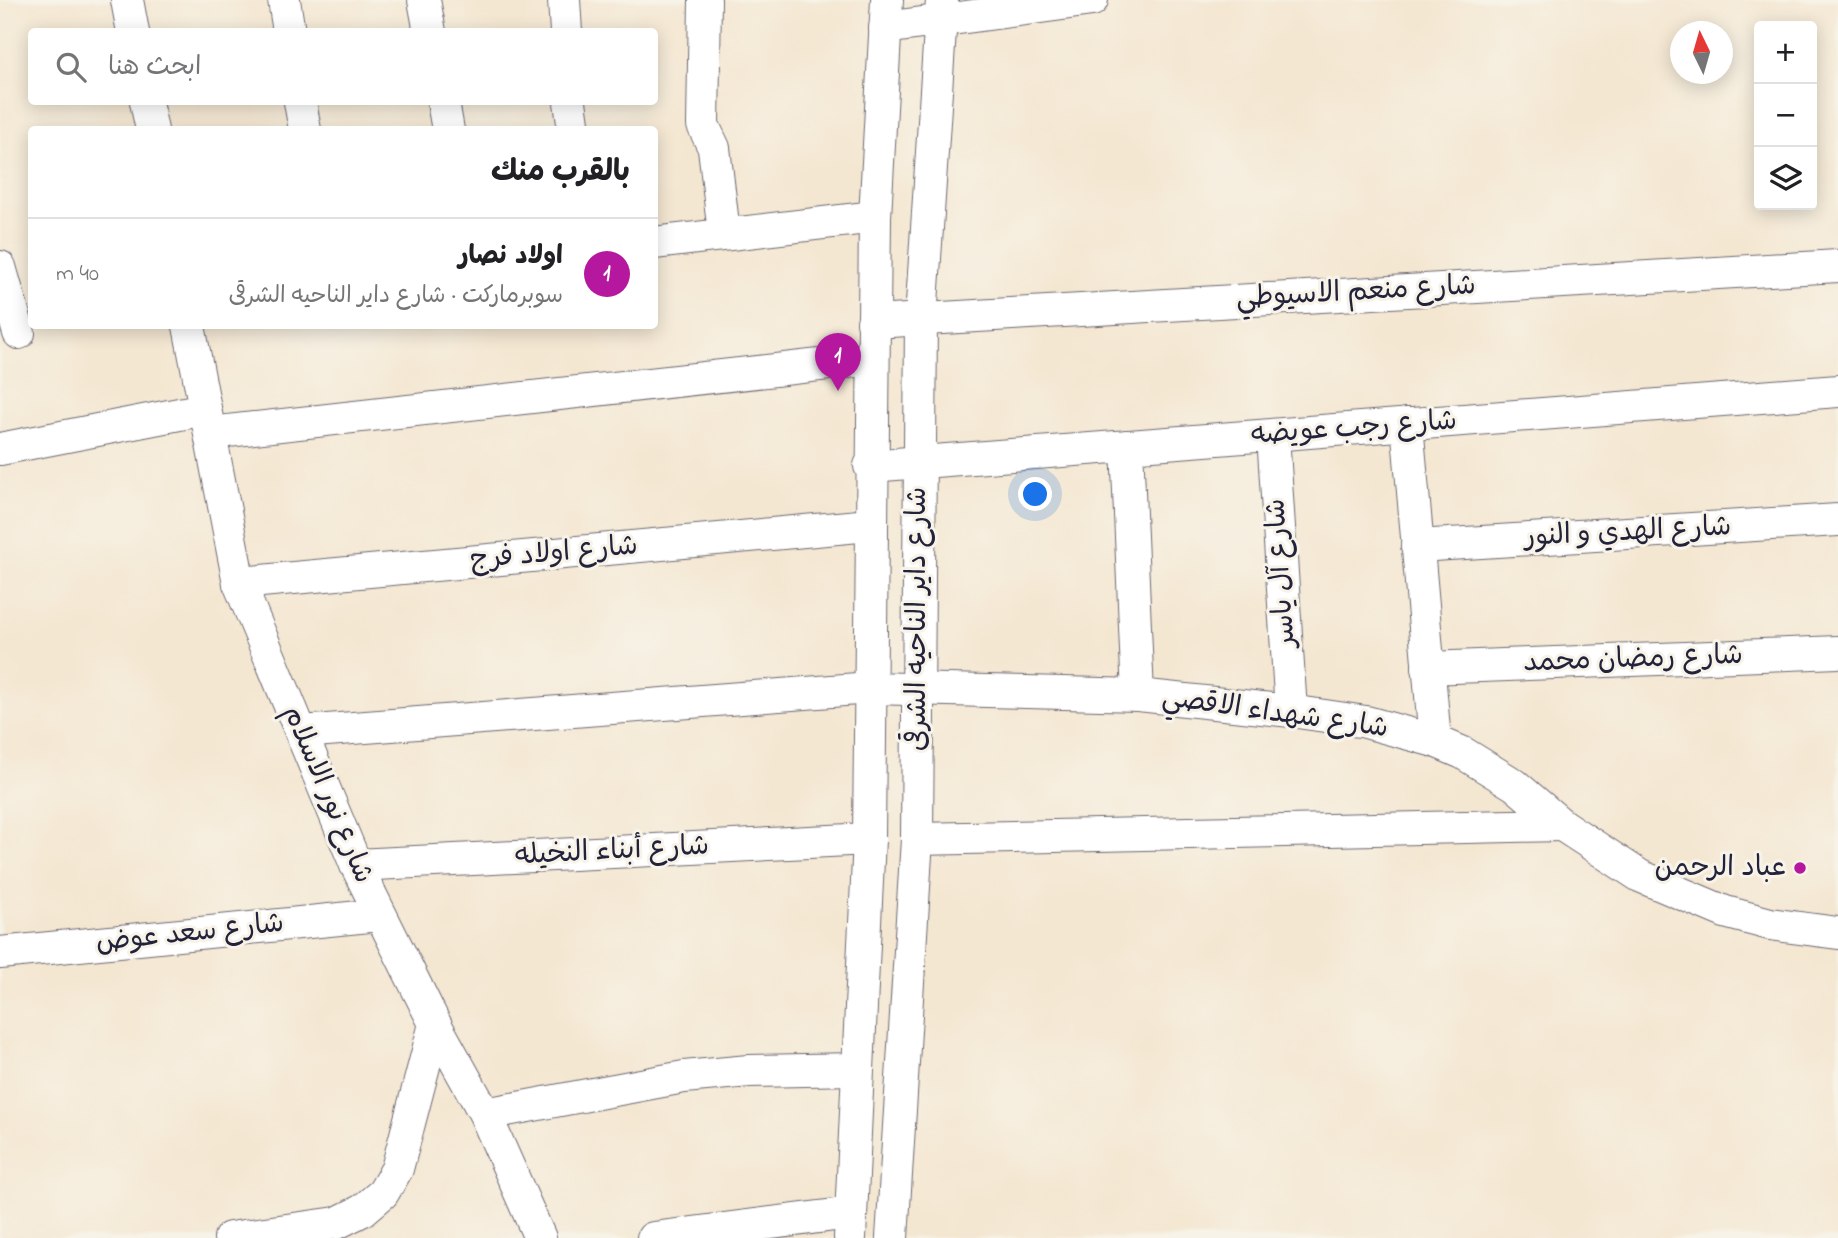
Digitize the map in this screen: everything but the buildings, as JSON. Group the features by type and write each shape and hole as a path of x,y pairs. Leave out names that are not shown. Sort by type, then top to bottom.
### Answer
{"street":[{"path":"127,0 132,28"},
{"path":"284,0 288,28"},
{"path":"424,0 429,28"},
{"path":"565,0 566,28"},
{"path":"705,0 703,125 713,148 724,233"},
{"path":"886,14 1092,0"},
{"name":"شارع داير الناحيه الشرقى","path":"892,1238 916,839 921,318 941,11"},
{"name":"شارع داير الناحيه الشرقى","path":"851,1225 856,1069 869,839 870,466 875,217 886,14"},
{"path":"147,105 151,126"},
{"path":"300,105 303,126"},
{"path":"444,105 447,126"},
{"path":"570,105 573,126"},
{"path":"658,242 875,217"},
{"name":"شارع منعم الاسيوطي","path":"873,322 1838,266"},
{"path":"0,267 19,333"},
{"name":"شارع نور الاسلام","path":"190,329 239,583 356,865 435,1024 485,1114 540,1238"},
{"path":"0,449 207,421 873,359"},
{"name":"شارع رجب عويضه","path":"870,466 1838,391"},
{"path":"1406,424 1435,741"},
{"name":"شارع آل ياسر","path":"1273,435 1291,711"},
{"path":"1128,446 1138,695"},
{"name":"شارع الهدي و النور","path":"1417,546 1838,520"},
{"name":"شارع اولاد فرج","path":"239,583 870,525"},
{"name":"شارع رمضان محمد","path":"1428,668 1838,652"},
{"name":"شارع شهداء الاقصي","path":"300,732 870,688 1138,695 1291,711 1366,722 1435,741 1463,753 1515,785 1562,825 1620,864 1682,896 1770,924 1838,933"},
{"path":"916,839 1562,825"},
{"name":"شارع أبناء النخيله","path":"356,865 869,839"},
{"name":"شارع سعد عوض","path":"0,953 379,915"},
{"path":"245,1237 337,1223 363,1210 383,1193 397,1169 435,1024"},
{"path":"485,1114 684,1077 749,1071 856,1069"},
{"path":"653,1238 851,1225"}],"place":[{"name":"اولاد نصار","path":"838,391"},
{"name":"عباد الرحمن","path":"1800,868"}]}
